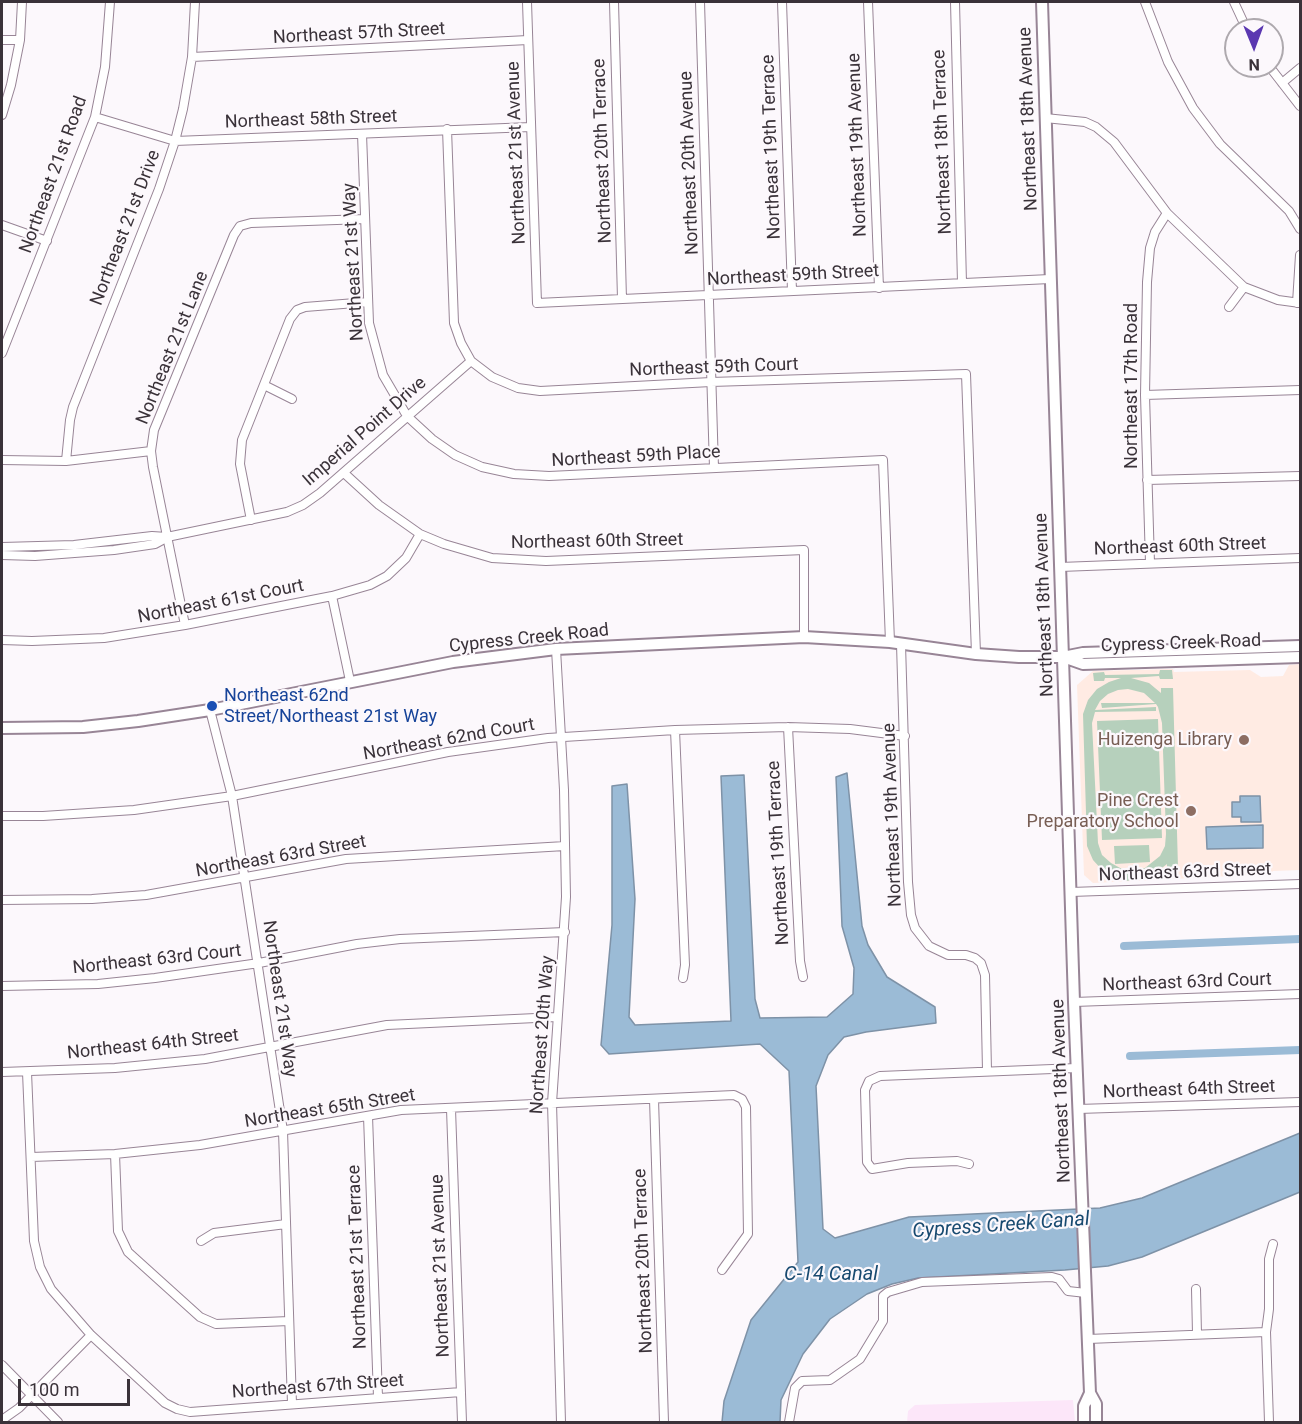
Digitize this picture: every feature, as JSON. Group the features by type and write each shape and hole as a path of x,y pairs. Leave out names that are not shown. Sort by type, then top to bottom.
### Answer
{"street":[{"path":"2,115 20,40 22,2"},
{"name":"Northeast 21st Road","path":"2,353 95,117 105,67 110,2"},
{"name":"Northeast 21st Drive","path":"66,461 73,407 159,189 175,141 192,57 195,2"},
{"name":"Northeast 21st Avenue","path":"527,2 537,303"},
{"name":"Northeast 20th Terrace","path":"614,2 622,299"},
{"name":"Northeast 20th Avenue","path":"700,2 714,468"},
{"name":"Northeast 19th Terrace","path":"782,2 792,291"},
{"name":"Northeast 19th Avenue","path":"868,2 879,288"},
{"name":"Northeast 18th Terrace","path":"955,2 962,282"},
{"name":"Northeast 18th Avenue","path":"1042,2 1074,1002 1090,1393"},
{"path":"1145,2 1168,62 1193,108 1220,144 1289,211 1300,229"},
{"path":"1234,2 1241,18"},
{"path":"2,40 20,40"},
{"name":"Northeast 57th Street","path":"192,57 528,40"},
{"path":"1282,83 1300,68"},
{"path":"1278,78 1300,106"},
{"name":"Northeast 58th Street","path":"95,117 175,141 531,127"},
{"path":"1045,118 1085,122 1105,134 1167,213 1244,286 1278,300 1299,303 1300,255"},
{"path":"447,129 454,323 471,361"},
{"name":"Northeast 21st Way","path":"362,134 369,323 383,375 407,416"},
{"name":"Northeast 17th Road","path":"1150,563 1145,395 1147,282 1150,248 1155,232 1167,213"},
{"name":"Northeast 21st Lane","path":"185,625 151,451 154,430 234,235 240,226 251,223 365,219"},
{"path":"2,225 46,241"},
{"name":"Northeast 59th Street","path":"537,303 1050,279"},
{"path":"1229,307 1244,286"},
{"path":"251,520 240,464 242,440 290,319 297,310 305,307 368,302"},
{"name":"Northeast 59th Court","path":"471,361 492,377 518,388 540,391 711,382 966,374 976,654"},
{"name":"Imperial Point Drive","path":"2,555 19,551 114,550 155,544 167,537 287,512 303,505 344,473 471,361"},
{"path":"264,385 292,399"},
{"path":"1145,395 1300,390"},
{"name":"Northeast 59th Place","path":"407,416 432,439 455,455 482,467 514,474 549,476 883,460"},
{"path":"2,460 66,461 151,451"},
{"name":"Northeast 19th Avenue","path":"883,460 895,643 905,736 908,882 911,915 921,938 936,951 948,956 966,955 981,963 985,975 987,1071"},
{"name":"Northeast 60th Street","path":"344,473 379,505 420,534 492,558 546,561 804,550 804,638"},
{"path":"1148,480 1300,476"},
{"name":"Northeast 61st Court","path":"2,640 104,638 185,625 332,596 370,585 387,576 406,558 420,534"},
{"name":"Imperial Point Drive","path":"2,547 19,551"},
{"name":"Northeast 60th Street","path":"1060,567 1300,558"},
{"path":"332,596 350,681"},
{"name":"Cypress Creek Road","path":"2,728 83,727 138,721 210,710 453,662 556,649 804,638 895,643 976,654 1063,657 1083,653 1300,646"},
{"name":"Northeast 20th Way","path":"556,649 565,846 565,932 552,1103 561,1422"},
{"name":"Cypress Creek Road","path":"1063,657 1083,664 1300,657"},
{"name":"Northeast 21st Way","path":"210,710 232,796 283,1131 292,1404"},
{"name":"Northeast 19th Terrace","path":"788,727 800,961 803,977"},
{"name":"Northeast 62nd Court","path":"2,816 43,816 134,810 232,796 448,752 560,737 675,730 788,727 850,729 905,736"},
{"path":"675,730 686,965 683,978"},
{"name":"Northeast 63rd Street","path":"2,900 92,899 146,895 346,859 565,846"},
{"name":"Northeast 63rd Street","path":"1071,892 1300,884"},
{"name":"Northeast 63rd Court","path":"2,986 98,984 259,963 357,944 400,939 565,932"},
{"name":"Northeast 63rd Court","path":"1074,1002 1300,994"},
{"name":"Northeast 64th Street","path":"2,1072 115,1068 205,1059 387,1025 557,1017"},
{"path":"969,1164 957,1161 908,1163 872,1169 867,1162 865,1090 870,1081 880,1076 1077,1068"},
{"path":"2,1420 19,1408 91,1335 51,1289 40,1267 34,1241 27,1072"},
{"name":"Northeast 65th Street","path":"31,1157 115,1154 200,1145 401,1110 734,1095 742,1099 746,1107 748,1234 722,1270"},
{"name":"Northeast 20th Terrace","path":"654,1099 664,1422"},
{"name":"Northeast 64th Street","path":"1078,1109 1300,1102"},
{"name":"Northeast 21st Avenue","path":"451,1109 462,1422"},
{"name":"Northeast 21st Terrace","path":"368,1116 378,1397"},
{"path":"115,1154 118,1231 128,1252 200,1317 216,1324 289,1321"},
{"path":"201,1241 214,1233 286,1224"},
{"path":"1269,1422 1266,1332 1269,1309 1269,1259 1273,1244"},
{"path":"789,1422 795,1388 802,1381 830,1380 860,1359 883,1321 883,1296 888,1292 922,1282 1052,1277 1059,1279 1068,1291 1086,1293"},
{"path":"1196,1289 1197,1334"},
{"path":"1088,1339 1266,1332"},
{"name":"Northeast 67th Street","path":"91,1335 165,1403 177,1410 190,1412 460,1392"},
{"path":"2,1365 58,1422"},
{"path":"1084,1422 1084,1406 1090,1393"},
{"path":"1090,1393 1096,1404 1096,1422"}],"shaded area":[{"name":"Pine Crest Preparatory School","path":"1300,664 1300,870 1273,871 1271,874 1093,883 1084,875 1077,685 1093,671 1250,670 1261,677 1283,676 1289,665"},
{"path":"1073,1400 1075,1422 907,1422 908,1411 915,1405"}],"green space":[{"path":"1160,670 1172,670 1173,679 1160,679 1159,676 1131,678 1149,683 1161,693 1161,688 1173,688 1178,868 1167,869 1167,864 1150,877 1126,881 1104,872 1093,860 1087,846 1083,714 1088,700 1097,689 1121,678 1094,681 1093,673 1104,672 1105,675 1159,674","holes":["1128,689 1144,693 1155,703 1101,703 1102,708 1156,704 1162,723 1165,846 1160,856 1145,868 1122,869 1102,855 1098,843 1092,723 1095,712 1156,711 1156,707 1095,710 1108,694 1118,690"]},
{"path":"1158,719 1162,838 1102,840 1097,721"},
{"path":"1149,845 1150,862 1115,864 1114,846"}],"water":[{"name":"C-14 Canal","path":"847,773 862,926 868,945 887,977 935,1007 936,1023 844,1037 828,1055 816,1086 823,1229 835,1238 909,1217 1100,1208 1142,1198 1300,1133 1300,1192 1142,1257 1108,1266 918,1278 892,1284 867,1294 830,1319 803,1354 781,1400 780,1422 722,1422 724,1401 751,1320 798,1262 789,1071 760,1044 609,1054 601,1045 612,925 612,786 627,784 635,899 629,1017 635,1025 731,1021 721,776 744,775 755,999 760,1018 827,1017 853,994 854,968 842,926 836,777"},
{"path":"1240,796 1260,796 1261,822 1241,822 1241,817 1232,817 1232,802 1240,802"},
{"path":"1263,825 1263,848 1207,849 1206,827"}],"waterway":[{"path":"1124,946 1300,939"},
{"path":"1130,1056 1300,1050"}],"place":[{"name":"Northeast 62nd Street/Northeast 21st Way","path":"212,706"},
{"name":"Huizenga Library","path":"1244,740"},
{"name":"Pine Crest Preparatory School","path":"1191,811"}],"water label":[{"name":"Cypress Creek Canal","path":"1001,1226"}]}
